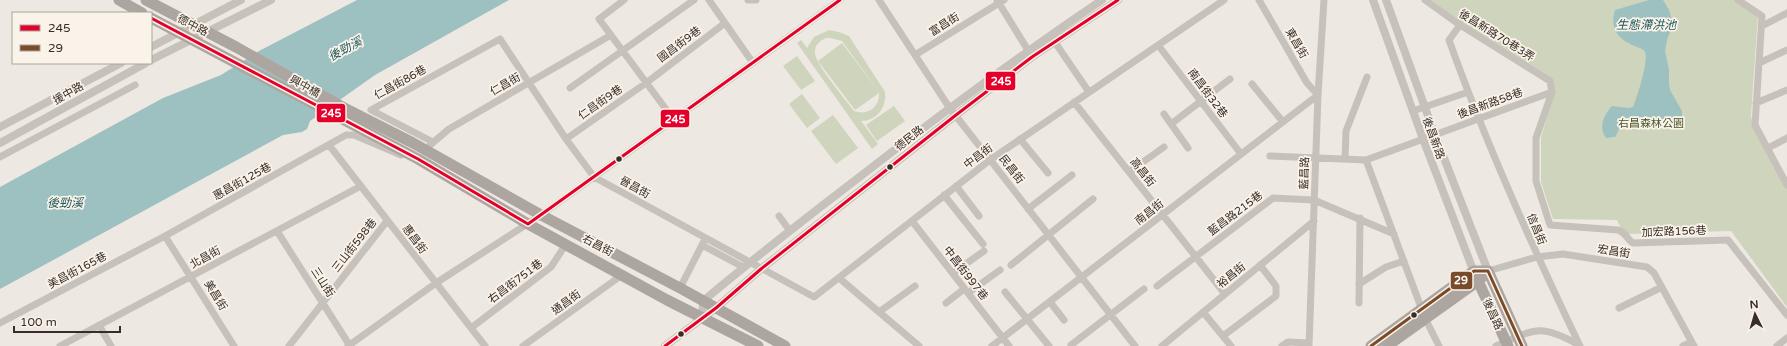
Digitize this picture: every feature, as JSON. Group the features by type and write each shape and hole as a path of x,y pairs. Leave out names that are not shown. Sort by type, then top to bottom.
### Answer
{"main road":[{"path":"119,0 140,12"},
{"name":"德中路","path":"146,0 241,50"},
{"name":"德中路","path":"152,19 228,57"},
{"name":"興中橋","path":"241,50 346,109 413,143"},
{"name":"興中橋","path":"228,57 405,152"},
{"name":"右昌街","path":"413,143 429,146 541,215 680,288 785,346"},
{"name":"右昌街","path":"405,152 528,224 702,318 758,346"},
{"path":"1386,346 1424,314 1476,276 1488,271"},
{"name":"後昌路","path":"1488,271 1520,341"},
{"name":"後昌路","path":"1476,276 1504,344"},
{"path":"1371,346 1424,314"}],"street":[{"path":"152,46 241,0"},
{"path":"152,59 271,0"},
{"path":"624,0 599,19 674,120"},
{"path":"570,88 694,0"},
{"path":"709,0 753,63"},
{"path":"748,0 756,0"},
{"path":"349,346 436,283 541,215 840,0"},
{"name":"民昌街","path":"879,0 950,107 1135,346"},
{"name":"德民路","path":"703,301 746,265 950,107 1027,50 1102,0"},
{"name":"德民路","path":"665,346 716,308 761,269 956,115 1032,57 1118,0"},
{"name":"中昌街","path":"746,265 761,269 814,298 990,160 1224,0"},
{"name":"東昌街","path":"1259,0 1307,83 1318,95"},
{"name":"藍昌路","path":"1309,345 1318,95 1324,0"},
{"name":"後昌新路","path":"1373,0 1423,139 1476,276"},
{"name":"後昌新路","path":"1386,0 1435,135 1488,271"},
{"name":"後昌新路70巷3弄","path":"1425,0 1460,25 1550,81 1552,92"},
{"path":"1738,0 1762,16 1755,125 1787,185"},
{"path":"1000,1 1032,57"},
{"name":"富昌街","path":"915,55 1000,1"},
{"path":"1762,26 1787,13"},
{"name":"國昌街9巷","path":"646,83 726,23"},
{"name":"信昌街","path":"1460,25 1449,40 1468,92 1537,257 1579,346"},
{"name":"仁昌街","path":"418,159 429,146 449,129 611,35"},
{"path":"1050,35 1089,92"},
{"name":"晉昌街","path":"500,39 566,139 594,177 746,265"},
{"name":"仁昌街86巷","path":"429,146 371,110 500,39"},
{"name":"南昌街32巷","path":"1158,45 1241,154"},
{"path":"1759,63 1787,50"},
{"name":"援中路","path":"0,127 119,64"},
{"name":"援中路","path":"0,142 144,64"},
{"path":"1345,159 1346,131 1367,77"},
{"path":"1171,124 1230,79"},
{"name":"仁昌街9巷","path":"566,139 646,83"},
{"path":"1252,84 1283,122"},
{"path":"0,157 135,85"},
{"path":"1756,103 1787,90"},
{"path":"1413,112 1468,92"},
{"name":"後昌新路58巷","path":"1366,160 1552,92"},
{"name":"加宏路156巷","path":"1552,92 1536,138 1536,181 1550,225 1618,230 1622,231 1629,241 1633,243 1728,240 1787,315"},
{"name":"南昌街","path":"992,346 1318,95"},
{"name":"高昌街","path":"1074,102 1225,294"},
{"path":"1164,114 1188,148"},
{"name":"惠昌街125巷","path":"165,236 346,135 354,135 408,158 418,159"},
{"path":"1768,148 1787,138"},
{"path":"1020,139 1048,173"},
{"name":"惠昌街","path":"329,145 485,346"},
{"path":"1129,172 1164,147"},
{"path":"1270,156 1366,160 1424,314 1439,346"},
{"path":"1028,209 1072,175"},
{"name":"北昌街","path":"60,346 361,186"},
{"path":"956,186 979,216"},
{"path":"944,196 983,247 953,273"},
{"name":"藍昌路215巷","path":"1157,286 1273,198 1314,200 1360,218 1394,234"},
{"path":"1011,265 1093,199"},
{"path":"779,216 790,231"},
{"path":"1359,303 1360,218"},
{"name":"三山街598巷","path":"289,346 388,220"},
{"name":"中昌街997巷","path":"912,221 1009,346"},
{"name":"裕昌街","path":"1162,346 1314,221"},
{"name":"三山街","path":"277,230 323,301 349,346"},
{"name":"美昌街","path":"165,236 192,276 234,346"},
{"name":"美昌街165巷","path":"0,323 165,236"},
{"path":"680,288 704,242"},
{"name":"右昌街751巷","path":"471,328 551,267 566,244"},
{"name":"宏昌街","path":"1488,271 1537,257 1563,254 1647,267 1652,270 1693,344"},
{"path":"1359,284 1386,266 1404,261"},
{"path":"1223,336 1276,296 1276,286 1260,265"},
{"path":"946,303 1000,270"},
{"name":"通昌街","path":"523,346 534,343 622,275"},
{"path":"839,278 919,346"},
{"path":"879,312 915,286"},
{"path":"1619,308 1662,287"},
{"path":"1071,345 1144,289"},
{"path":"1005,292 1049,346"},
{"path":"702,318 703,301"},
{"path":"1050,302 1064,320"},
{"path":"1203,312 1231,346"},
{"path":"99,325 111,346"},
{"path":"1504,344 1520,341 1535,330 1545,330 1566,338 1579,346"},
{"path":"1778,346 1787,338"},
{"path":"1282,346 1288,342 1309,345"},
{"path":"1683,346 1693,344"}],"green space":[{"name":"右昌森林公園","path":"1431,0 1735,0 1758,15 1751,115 1753,127 1787,188 1787,307 1731,231 1624,234 1617,220 1553,219 1541,182 1541,138 1554,92 1554,84 1460,23"},
{"path":"829,30 849,36 885,92 883,108 880,112 872,119 861,121 878,144 872,149 797,43 801,40 807,48 814,37","holes":["826,38 842,41 879,92 842,43 818,61 815,52 818,43","819,63 855,110 879,93 879,98 872,109 864,112 854,111 831,82"]},
{"path":"797,56 815,81 801,90 783,66"},
{"path":"802,94 820,118 807,128 789,104"},
{"path":"894,106 905,121 877,141 866,125"},
{"path":"833,115 858,148 836,164 811,131"}],"water":[{"name":"後勁溪","path":"357,0 509,0 375,75 310,121 307,129 302,132 283,135 0,289 0,187 163,98 221,75 259,51"},
{"name":"生態滯洪池","path":"1649,0 1663,0 1669,10 1673,24 1667,40 1665,51 1669,70 1670,90 1682,111 1682,122 1678,124 1640,122 1625,123 1621,125 1615,137 1606,138 1602,130 1604,117 1612,106 1628,108 1633,107 1642,79 1646,57 1644,51 1625,41 1617,33 1613,23 1615,10"}],"transit line":[{"name":"245","path":"152,19 418,159 528,224 840,0"},
{"name":"245","path":"665,346 716,308 761,269 956,115 1032,57 1118,0"},
{"name":"29","path":"1371,346 1474,271 1488,271 1522,346"}]}
